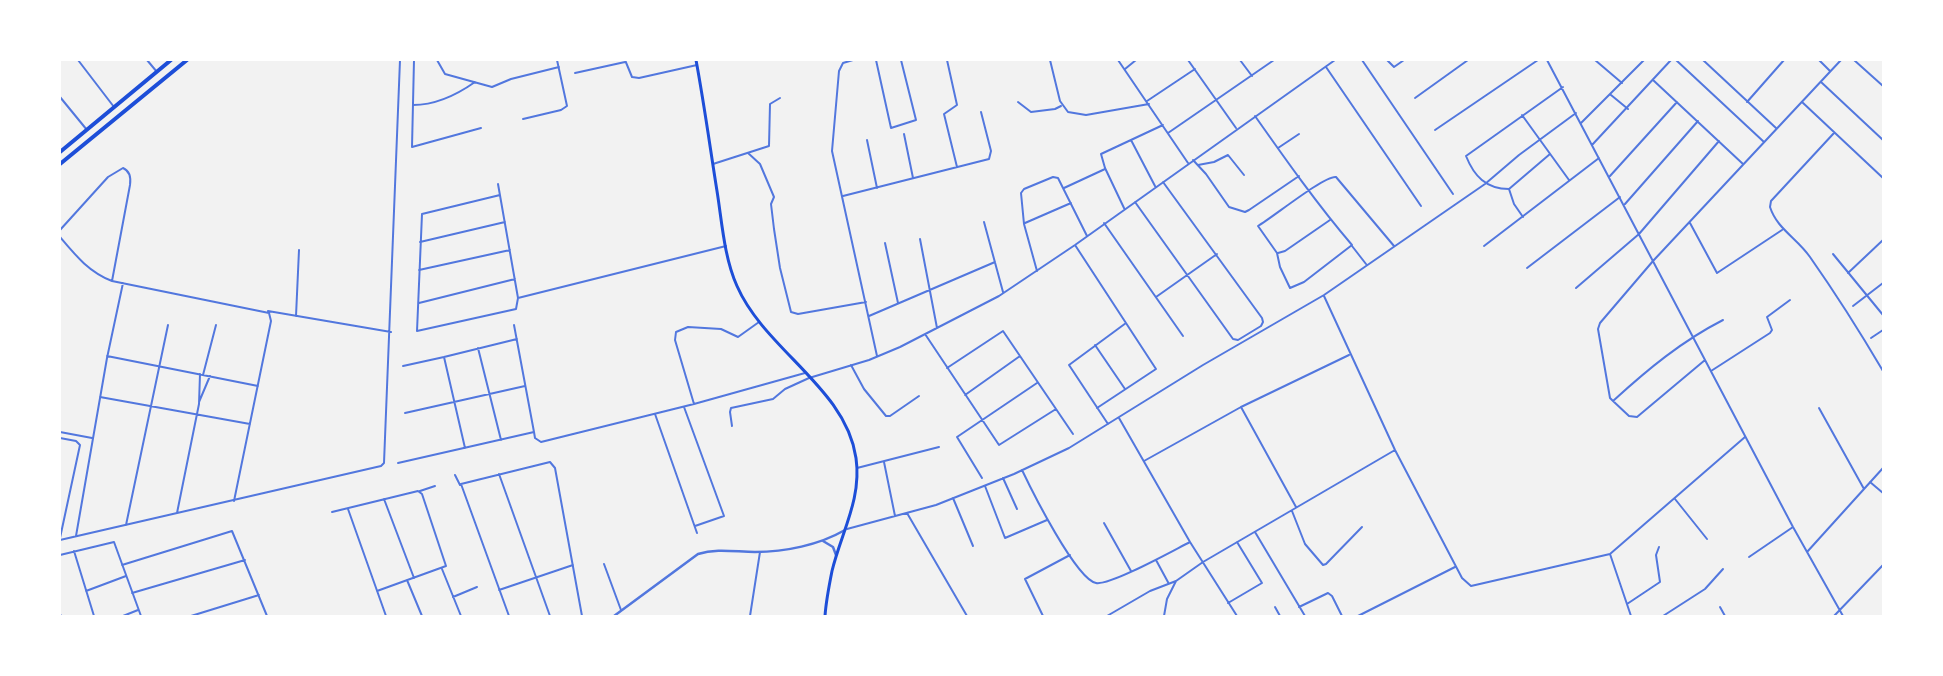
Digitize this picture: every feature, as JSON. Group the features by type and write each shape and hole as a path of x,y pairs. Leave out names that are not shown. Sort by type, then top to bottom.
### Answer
{"highway":[{"path":"60,152 171,60"},
{"path":"60,164 187,60"}],"main road":[{"path":"696,60 726,246 737,286 759,322 828,398 845,423 853,442 857,468 852,513 832,572 825,616"}],"street":[{"path":"78,60 114,107"},
{"path":"147,60 157,72"},
{"path":"60,438 76,441 80,445 60,539 382,466 386,459 400,60"},
{"path":"414,60 412,147 481,128"},
{"path":"437,60 445,74 492,87 511,79 559,67"},
{"path":"523,119 566,108 567,104 558,60"},
{"path":"853,60 845,62 840,66 832,148 877,357"},
{"path":"876,60 890,128 916,120 901,60"},
{"path":"947,60 957,105 944,114 957,168"},
{"path":"1050,60 1062,106 1068,112 1082,115 1149,104"},
{"path":"1118,60 1188,163"},
{"path":"1125,69 1136,60"},
{"path":"1188,60 1236,128"},
{"path":"1240,60 1252,76"},
{"path":"1168,133 1274,60"},
{"path":"732,426 731,408 773,399 785,389 809,378 877,357 1003,293 1076,245 1236,128 1335,60"},
{"path":"1362,60 1454,194"},
{"path":"1387,60 1394,66 1404,60"},
{"path":"1415,98 1468,60"},
{"path":"1435,130 1538,60"},
{"path":"1547,60 1625,205 1652,261 1693,335 1792,527 1843,616"},
{"path":"1596,60 1622,83"},
{"path":"1582,124 1644,60"},
{"path":"1592,145 1628,109 1671,60"},
{"path":"1676,60 1764,142"},
{"path":"1703,60 1776,128"},
{"path":"1747,102 1784,60"},
{"path":"1819,60 1830,72"},
{"path":"1706,360 1637,417 1629,416 1613,401 1607,390 1599,326 1652,261 1841,60"},
{"path":"1854,60 1883,86"},
{"path":"575,73 625,61 632,77 638,78 697,65"},
{"path":"1326,67 1421,206"},
{"path":"1147,101 1195,70"},
{"path":"1653,80 1743,164"},
{"path":"413,105 438,101 476,82"},
{"path":"1821,82 1883,140"},
{"path":"1550,154 1509,189 1496,189 1484,184 1466,156 1563,87"},
{"path":"1611,94 1628,109"},
{"path":"60,96 87,130"},
{"path":"713,164 770,145 770,104 773,100 780,98"},
{"path":"1018,102 1031,112 1055,109 1062,106"},
{"path":"1609,176 1677,102"},
{"path":"1802,102 1883,178"},
{"path":"842,196 987,160 991,157 981,112"},
{"path":"614,616 698,554 711,550 760,552 823,541 847,529 906,513 985,486 1061,452 1203,365 1324,295 1366,264 1484,184 1539,139 1576,113"},
{"path":"1522,115 1569,180"},
{"path":"1255,116 1330,220 1366,264"},
{"path":"1625,205 1698,121"},
{"path":"1124,209 1105,168 1101,154 1163,125"},
{"path":"1834,133 1771,201 1772,214 1782,230 1792,235 1809,256 1883,371"},
{"path":"904,134 913,178"},
{"path":"1278,148 1300,134"},
{"path":"867,140 877,188"},
{"path":"1131,140 1156,187"},
{"path":"1576,288 1639,234 1719,141"},
{"path":"748,153 760,164 774,197 771,204 773,222 780,268 791,312 798,314 866,302"},
{"path":"1198,165 1214,162 1228,155 1244,175"},
{"path":"1484,246 1599,158"},
{"path":"1192,160 1198,165 1229,207 1244,212 1299,176"},
{"path":"60,230 108,178 123,168 128,171 131,178 130,185 112,281"},
{"path":"1064,188 1105,168"},
{"path":"1037,270 1024,224 1020,199 1022,191 1055,176 1064,188 1087,236"},
{"path":"1352,246 1304,282 1290,288 1280,267 1277,253 1258,226 1331,177 1336,177 1394,246"},
{"path":"1135,202 1235,340 1261,326 1262,318 1163,182"},
{"path":"498,184 500,194 510,250 518,298 516,309 417,331 422,214 500,194"},
{"path":"1509,189 1514,204 1523,216"},
{"path":"1527,268 1620,197"},
{"path":"1024,224 1071,204"},
{"path":"1277,253 1285,251 1330,220"},
{"path":"420,242 505,222"},
{"path":"984,222 1003,293"},
{"path":"1689,222 1717,273 1782,230"},
{"path":"1104,223 1183,336"},
{"path":"60,237 82,263 96,274 112,281 266,311 391,332"},
{"path":"920,239 937,328"},
{"path":"1848,273 1883,240"},
{"path":"885,243 898,303"},
{"path":"1076,245 1156,370 1097,408"},
{"path":"518,298 726,246"},
{"path":"296,316 299,250"},
{"path":"419,271 510,250"},
{"path":"1156,297 1217,254"},
{"path":"1833,254 1883,315"},
{"path":"869,316 995,262"},
{"path":"418,303 515,279"},
{"path":"76,536 107,356 123,283"},
{"path":"1853,306 1883,283"},
{"path":"1324,295 1350,355 1396,450 1455,567 1466,583 1475,586 1610,554 1745,438"},
{"path":"1711,371 1770,333 1772,330 1767,317 1790,300"},
{"path":"234,501 271,321 271,316 266,311"},
{"path":"1613,401 1646,371 1693,335 1723,320"},
{"path":"694,404 676,340 676,332 688,327 721,329 738,337 759,322"},
{"path":"1108,424 1068,365 1126,323"},
{"path":"126,525 168,325"},
{"path":"203,375 216,325"},
{"path":"514,325 535,438 541,442 694,404 805,373"},
{"path":"1871,338 1883,330"},
{"path":"946,369 1002,331 1073,434"},
{"path":"925,334 946,369 999,446 1056,409"},
{"path":"403,366 517,339"},
{"path":"1095,346 1125,390"},
{"path":"478,348 501,440"},
{"path":"1144,461 1241,407 1350,355"},
{"path":"107,356 258,386"},
{"path":"444,356 465,448"},
{"path":"964,395 1020,356"},
{"path":"851,365 864,389 886,416 890,416 919,396"},
{"path":"177,513 198,404 200,374"},
{"path":"198,404 210,376"},
{"path":"982,478 957,437 1038,382"},
{"path":"405,413 525,386"},
{"path":"100,397 250,424"},
{"path":"684,406 724,516 695,526"},
{"path":"1241,407 1297,508"},
{"path":"1819,408 1864,489"},
{"path":"655,414 697,533"},
{"path":"1119,418 1190,542 1236,616"},
{"path":"60,432 92,438"},
{"path":"398,463 534,432"},
{"path":"857,468 939,447"},
{"path":"1107,616 1150,591 1176,581 1203,562 1396,450"},
{"path":"461,487 462,483 550,462 554,464 582,616"},
{"path":"884,462 896,516"},
{"path":"1807,552 1883,468"},
{"path":"1022,470 1048,520 1070,555 1084,576 1096,583 1110,581 1190,542"},
{"path":"499,474 550,616"},
{"path":"455,475 509,616"},
{"path":"1003,478 1017,509"},
{"path":"1870,482 1883,493"},
{"path":"332,512 435,486"},
{"path":"985,486 1005,538 1048,520"},
{"path":"377,591 446,566 446,560 422,494 418,491"},
{"path":"952,498 973,546"},
{"path":"384,499 414,578"},
{"path":"1675,499 1707,539"},
{"path":"348,509 386,616"},
{"path":"1292,511 1305,544 1322,565 1326,564 1362,528"},
{"path":"906,513 967,616"},
{"path":"60,516 65,517"},
{"path":"1104,523 1131,571"},
{"path":"1749,557 1792,527"},
{"path":"122,565 232,531 267,616"},
{"path":"1255,532 1304,616"},
{"path":"60,554 112,541 141,616"},
{"path":"823,541 833,547 837,558"},
{"path":"1228,603 1262,583 1237,542"},
{"path":"1627,604 1660,582 1656,555 1659,547"},
{"path":"74,551 94,616"},
{"path":"750,616 760,552"},
{"path":"1610,554 1631,616"},
{"path":"1043,616 1026,580 1070,555"},
{"path":"1155,559 1169,584"},
{"path":"132,593 245,560"},
{"path":"604,564 621,610"},
{"path":"498,590 573,565"},
{"path":"1834,616 1840,612 1883,565"},
{"path":"1358,616 1455,567"},
{"path":"442,569 461,616"},
{"path":"1663,616 1705,589 1723,569"},
{"path":"86,590 126,576"},
{"path":"407,580 422,616"},
{"path":"1164,616 1167,599 1176,581"},
{"path":"453,597 477,587"},
{"path":"1299,607 1328,593 1342,616"},
{"path":"191,616 259,595"},
{"path":"1275,607 1280,616"},
{"path":"1720,607 1725,616"},
{"path":"123,616 138,610"}]}
